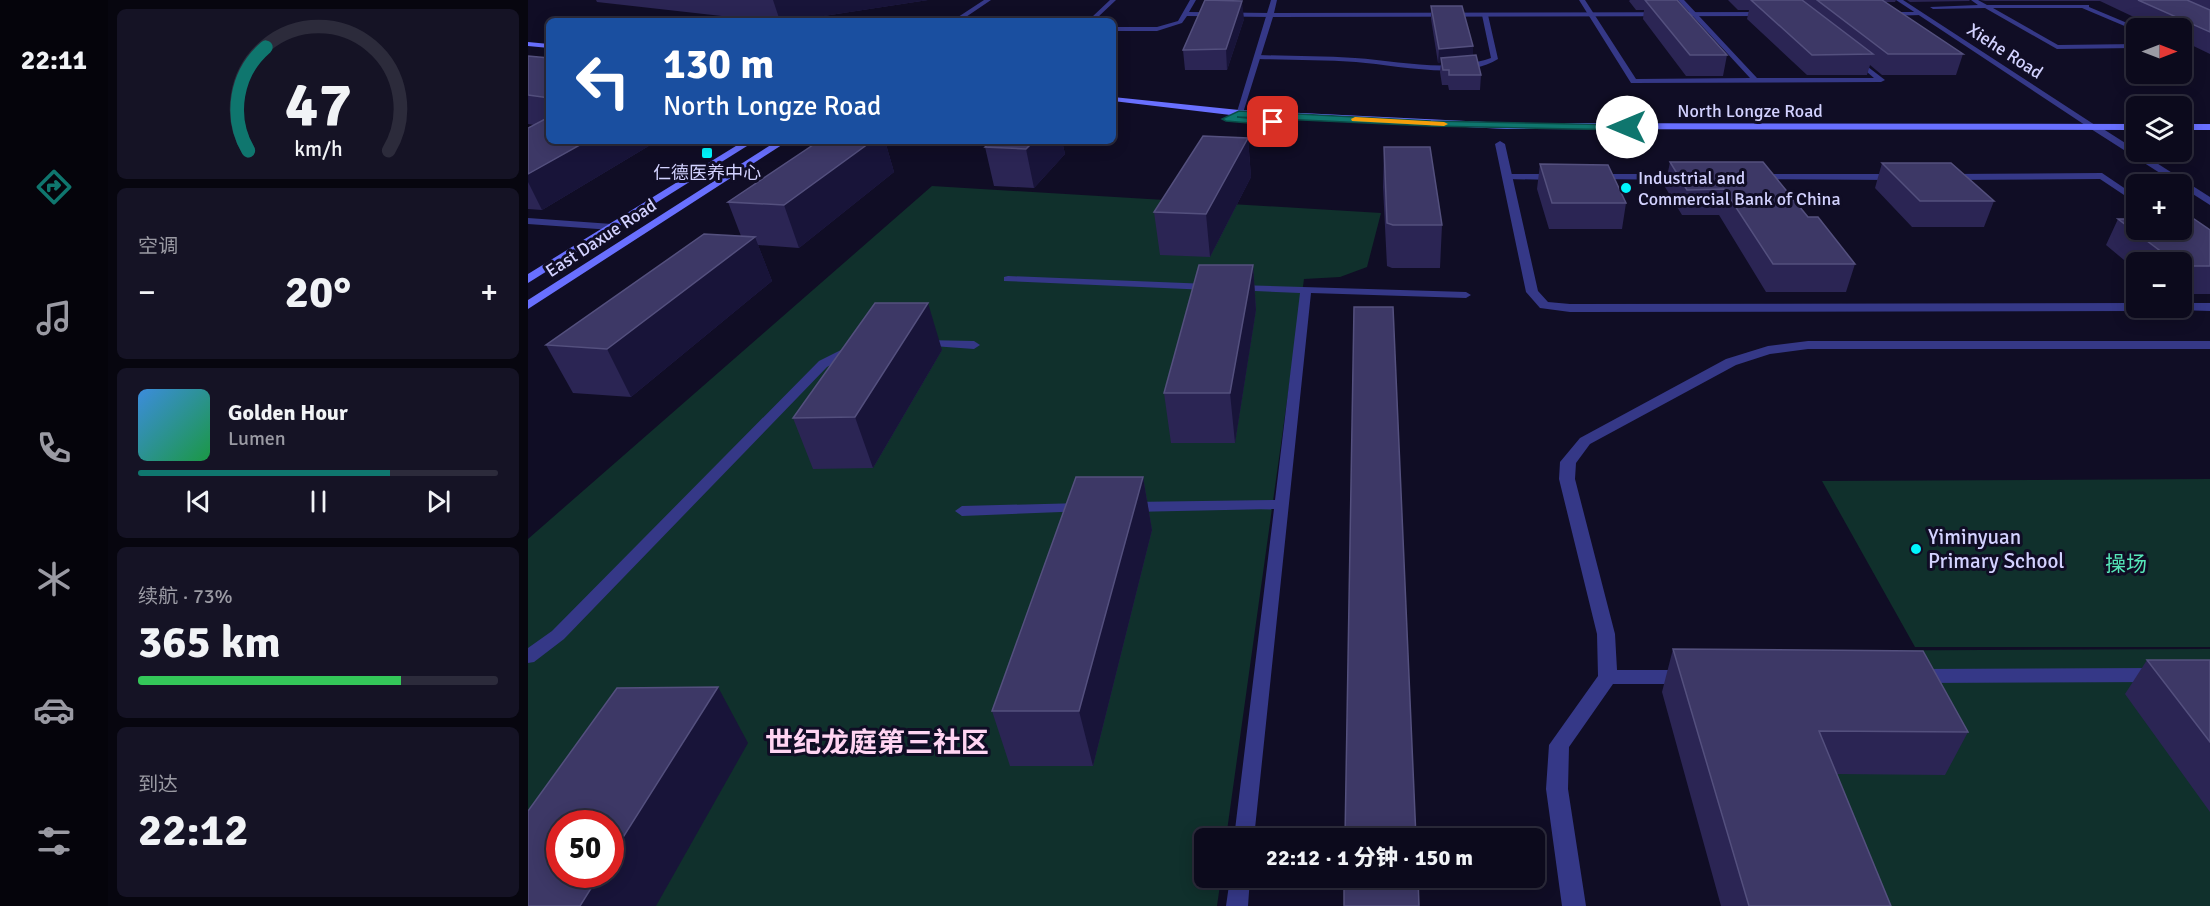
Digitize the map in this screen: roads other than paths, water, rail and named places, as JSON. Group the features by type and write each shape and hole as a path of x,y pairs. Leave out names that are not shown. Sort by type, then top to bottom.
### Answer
{"main road":[{"path":"538,36 546,37"},
{"path":"528,44 546,46"},
{"name":"North Longze Road","path":"1116,99 1239,113 1507,126 2126,127"},
{"path":"1116,108 1344,127 1601,137"},
{"path":"1226,119 1239,113"},
{"path":"2192,127 2210,127"},
{"path":"2004,137 2126,137"},
{"path":"2192,137 2210,137"},
{"name":"East Daxue Road","path":"528,279 745,144"},
{"name":"East Daxue Road","path":"528,305 778,144"}],"street":[{"path":"960,18 988,0"},
{"path":"1239,113 1274,0"},
{"name":"Xiehe Road","path":"1899,0 2210,202"},
{"path":"1270,15 1776,14"},
{"path":"1876,14 1920,14"},
{"path":"1500,144 1532,292 1544,305 1570,308 2126,307"},
{"path":"528,221 612,227"},
{"path":"2192,307 2210,307"},
{"path":"1574,906 1557,789 1559,745 1608,677 1606,634 1566,479 1568,462 1585,441 1731,362 1768,350 1808,345 2210,345"},
{"path":"1903,676 2175,675"},
{"path":"1608,677 1702,677"}],"lane":[{"path":"1094,18 1113,0"},
{"path":"1116,28 1157,29 1180,22 1193,0"},
{"path":"1582,0 1634,81 1881,80 1845,51"},
{"path":"1681,0 1755,81"},
{"path":"1974,0 2057,47 2126,46"},
{"path":"2064,0 2087,6 2126,25"},
{"path":"1933,7 2087,6"},
{"path":"1186,14 1270,15"},
{"path":"1258,57 1354,60 1450,67 1485,63 1495,59 1485,15"},
{"path":"1936,177 2102,176 2126,193"},
{"path":"1508,177 1567,177"},
{"path":"1591,177 1698,177"},
{"path":"1745,177 1900,177"},
{"path":"1008,279 1466,295"},
{"path":"1245,828 1306,290"},
{"path":"910,342 974,345"},
{"path":"528,657 558,635 823,364 855,346 866,345"},
{"path":"1116,508 1282,504"},
{"path":"962,511 1093,508"},
{"path":"1237,906 1239,888"}],"place":[{"name":"仁德医养中心","path":"707,153"},
{"name":"Industrial and Commercial Bank of China","path":"1626,188"},
{"name":"Yiminyuan Primary School","path":"1916,549"}],"district":[{"name":"世纪龙庭第三社区","path":"877,742"}],"park label":[{"name":"操场","path":"2126,564"}]}
